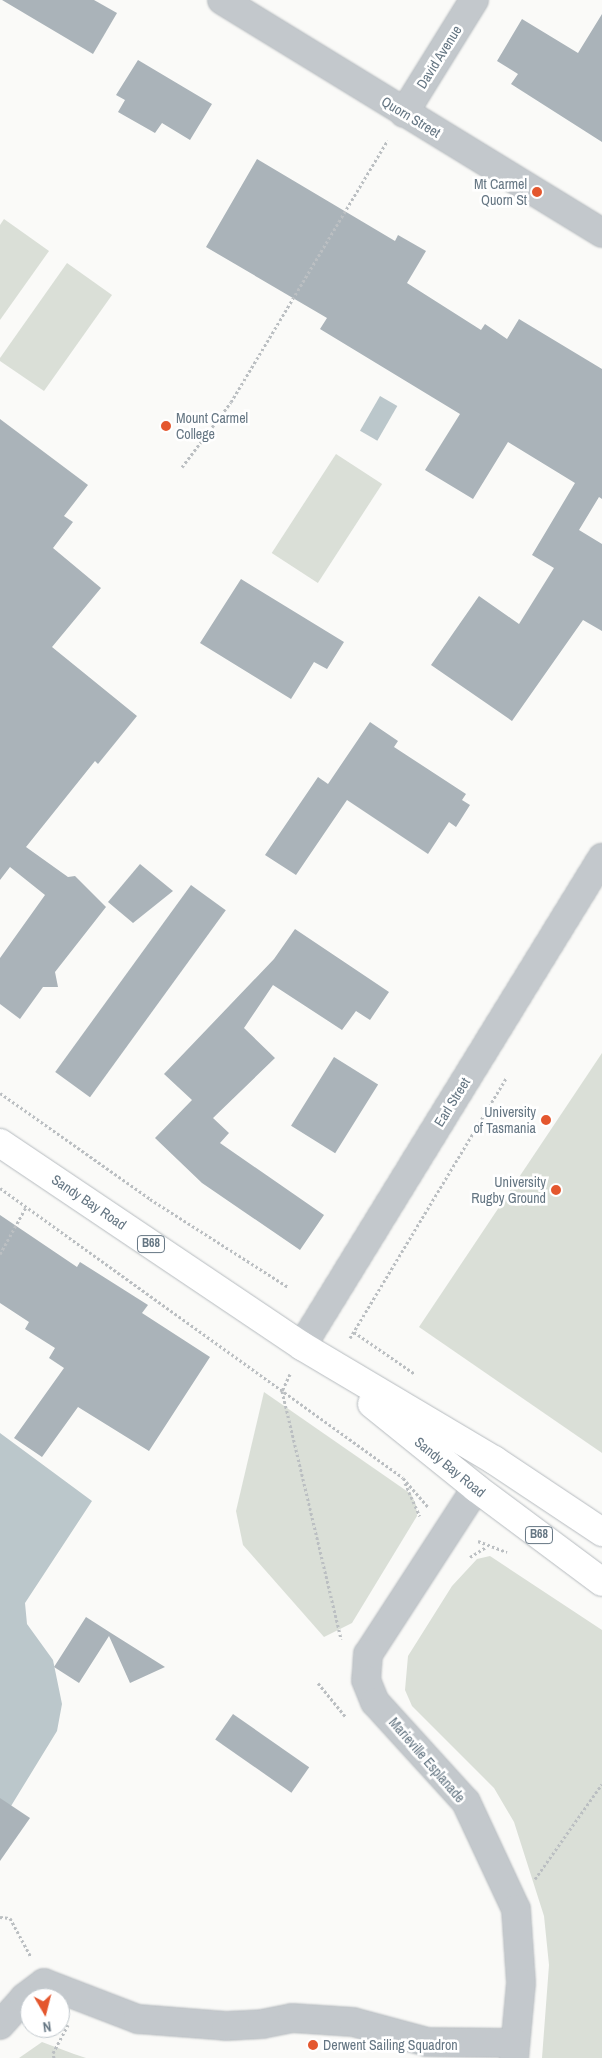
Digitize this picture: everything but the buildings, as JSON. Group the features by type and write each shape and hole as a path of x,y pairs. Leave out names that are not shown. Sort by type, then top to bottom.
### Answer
{"main road":[{"name":"Sandy Bay Road","path":"0,1143 302,1346 494,1460 602,1532"},
{"name":"Sandy Bay Road","path":"302,1346 476,1488 602,1582"},
{"path":"476,1488 494,1460"}],"street":[{"name":"Quorn Street","path":"222,0 602,233"},
{"name":"David Avenue","path":"404,113 474,0"},
{"name":"Earl Street","path":"302,1346 602,858"},
{"name":"Marieville Esplanade","path":"476,1488 368,1654 366,1680 375,1702 466,1802 516,1909 521,1984 514,2050"},
{"path":"0,2025 24,1998 44,1983 138,2019 226,2026 262,2024 292,2018 353,2022 427,2042 514,2050"}],"path":[{"path":"182,467 232,402 404,113"},
{"path":"354,1332 507,1076"},
{"path":"0,1093 150,1199 288,1287"},
{"path":"0,1188 282,1391 338,1636 366,1680"},
{"path":"0,1254 26,1207"},
{"path":"318,1683 352,1724"},
{"path":"516,1909 602,1784"},
{"path":"0,1917 10,1918 44,1983"},
{"path":"54,2058 54,2053 62,2038"}],"shaded area":[{"path":"4,219 49,251 0,320 0,225"},
{"path":"67,263 112,295 44,391 0,361 0,358"},
{"path":"380,396 397,406 377,441 360,431"},
{"path":"336,454 382,484 318,583 272,553"},
{"name":"University Rugby Ground","path":"602,1053 602,1453 419,1327"},
{"path":"264,1392 411,1494 416,1505 417,1516 352,1623 324,1637 243,1545 236,1511"},
{"path":"0,1433 92,1501 25,1603 27,1624 53,1660 62,1704 57,1731 0,1824"},
{"path":"490,1556 602,1630 602,2058 542,2058 549,1965 544,1916 514,1822 494,1788 412,1706 405,1690 408,1656 452,1586 477,1559"},
{"path":"42,2042 74,2054 86,2058 19,2058"}],"place":[{"name":"Mt Carmel Quorn St","path":"537,192"},
{"name":"Mount Carmel College","path":"166,426"},
{"name":"University of Tasmania","path":"546,1120"},
{"name":"University Rugby Ground","path":"556,1190"},
{"name":"Derwent Sailing Squadron","path":"313,2045"}]}
